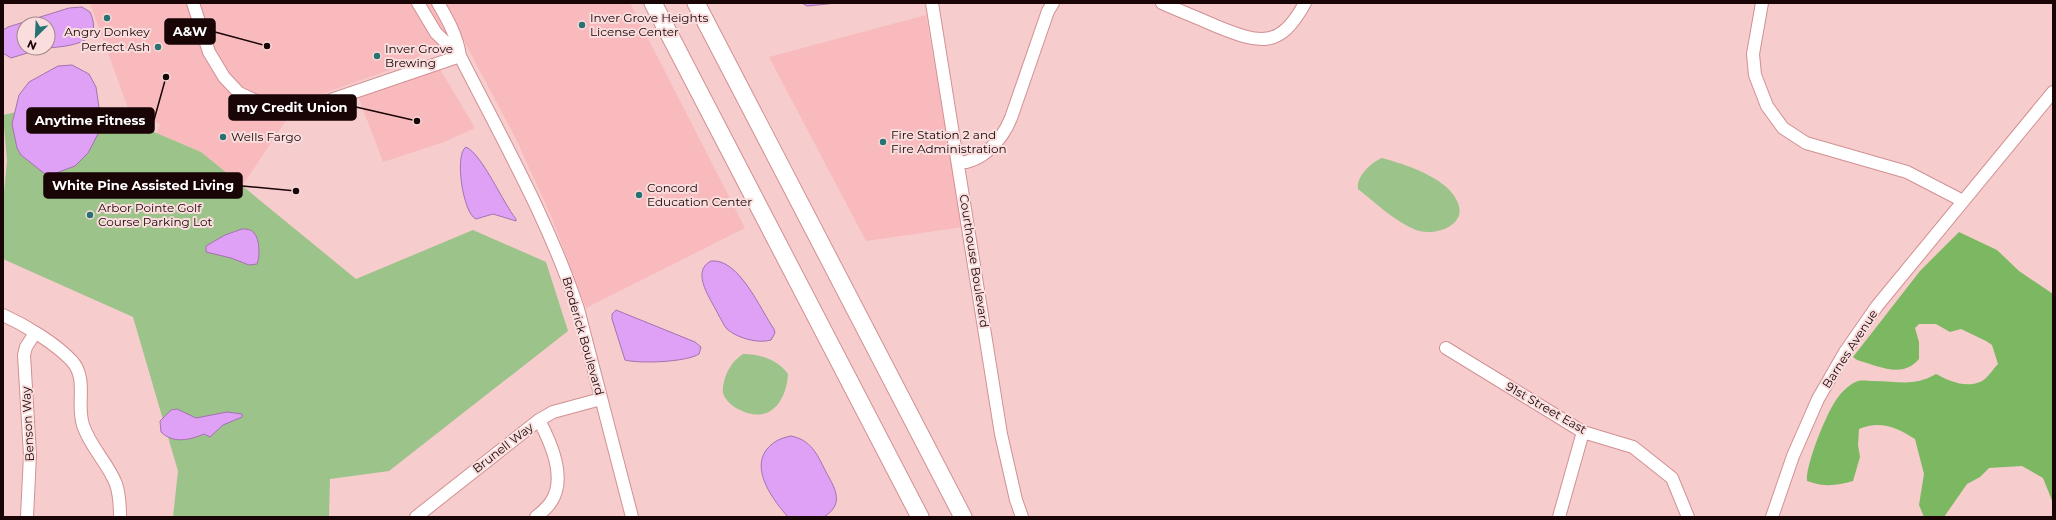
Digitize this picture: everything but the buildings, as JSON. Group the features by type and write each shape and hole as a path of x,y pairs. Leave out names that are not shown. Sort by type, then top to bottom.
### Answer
{"highway":[{"path":"653,3 920,517"},
{"path":"696,3 964,517"}],"street":[{"path":"193,3 209,52 224,77 239,93 267,106 297,108 331,100 460,56"},
{"name":"Broderick Boulevard","path":"418,3 436,33 460,56"},
{"name":"Broderick Boulevard","path":"438,3 458,42 460,56 539,211 562,262 578,309 632,517"},
{"name":"Courthouse Boulevard","path":"932,3 1001,434 1011,481 1022,517"},
{"path":"958,163 965,163 983,155 1003,134 1011,118 1046,16 1053,3"},
{"path":"1162,3 1244,38 1260,40 1276,36 1284,31 1296,20 1305,3"},
{"path":"1762,3 1754,54 1755,75 1766,106 1783,128 1806,143 1907,172 1963,201"},
{"name":"Barnes Avenue","path":"1772,517 1793,456 1818,400 1835,368 1877,306 2053,92"},
{"path":"3,315 36,333 67,357 78,372 81,385 80,411 83,425 89,441 116,484 120,517"},
{"name":"Benson Way","path":"27,517 30,454 24,355 26,347 36,333"},
{"name":"91st Street East","path":"1446,348 1583,432 1633,447 1672,478 1688,517"},
{"name":"Brunell Way","path":"416,517 539,420 553,412 601,399"},
{"path":"536,517 551,503 558,487 558,478 551,449 539,420"},
{"path":"1559,517 1583,432"}],"shaded area":[{"path":"90,3 630,3 745,228 586,308 551,216 517,141 464,41 429,49 409,63 297,103 287,102 289,116 242,186 201,152 157,133 160,124 129,111"},
{"path":"802,3 837,3 807,6"},
{"path":"82,7 90,12 93,23 93,31 89,37 82,41 66,46 56,47 56,16 43,16 69,8"},
{"path":"926,15 963,227 866,241 769,57"},
{"path":"16,25 16,56 18,56 11,58 3,53 3,30"},
{"path":"72,65 89,74 96,87 101,121 100,130 88,153 75,166 56,173 45,174 21,155 17,148 12,124 19,95 29,82 58,66"},
{"path":"440,69 475,128 444,142 383,162 358,96"},
{"path":"466,147 479,159 516,221 493,214 476,219 471,215 464,196 460,172 462,152"},
{"path":"242,229 251,231 256,236 259,248 257,264 249,265 231,258 206,252 206,246 225,235"},
{"path":"711,261 721,262 731,268 748,286 774,329 775,333 771,340 754,341 736,335 726,327 708,295 702,280 702,272 705,266"},
{"path":"616,310 695,342 701,347 699,354 684,359 663,362 625,360 612,319 612,314"},
{"path":"177,409 196,418 227,412 242,414 242,417 223,425 210,437 204,434 182,440 171,438 161,432 160,421 171,410"},
{"path":"791,436 804,441 812,448 832,483 836,495 835,506 831,512 824,517 788,517 776,503 762,476 762,457 767,449 775,442"}],"green space":[{"path":"77,99 201,152 356,279 473,230 546,262 568,331 389,471 330,479 329,517 173,517 178,471 133,317 3,259 3,203 7,161 3,115"},
{"path":"1382,158 1423,172 1443,184 1451,191 1459,208 1459,216 1455,222 1449,227 1432,232 1416,230 1400,222 1358,189 1358,184 1362,175 1369,166"},
{"path":"1959,232 1997,250 2019,271 2053,294 2053,503 2043,478 2022,466 1989,468 1980,477 1967,484 1944,517 1924,517 1919,505 1924,474 1915,439 1895,428 1881,425 1866,426 1859,429 1858,445 1860,457 1853,481 1830,485 1807,481 1807,474 1813,451 1829,412 1834,402 1845,389 1853,383 1858,381 1913,382 1920,381 1936,374 1958,383 1970,384 1984,380 1998,364 1992,345 1986,341 1961,329 1950,332 1936,324 1919,324 1915,328 1919,342 1919,359 1912,365 1905,368 1898,370 1882,368 1857,360 1853,357 1920,271"},
{"path":"743,354 756,355 768,359 779,365 788,374 784,394 774,409 766,413 749,413 738,409 733,406 724,396 723,387 726,375 733,363"}],"place":[{"name":"Angry Donkey","path":"107,18"},
{"name":"Inver Grove Heights License Center","path":"582,25"},
{"name":"A&W","path":"267,46"},
{"name":"Perfect Ash","path":"158,47"},
{"name":"Inver Grove Brewing","path":"377,56"},
{"name":"Anytime Fitness","path":"166,77"},
{"name":"my Credit Union","path":"417,121"},
{"name":"Wells Fargo","path":"223,137"},
{"name":"Fire Station 2 and Fire Administration","path":"883,142"},
{"name":"White Pine Assisted Living","path":"296,191"},
{"name":"Concord Education Center","path":"639,195"},
{"name":"Arbor Pointe Golf Course Parking Lot","path":"90,215"}]}
